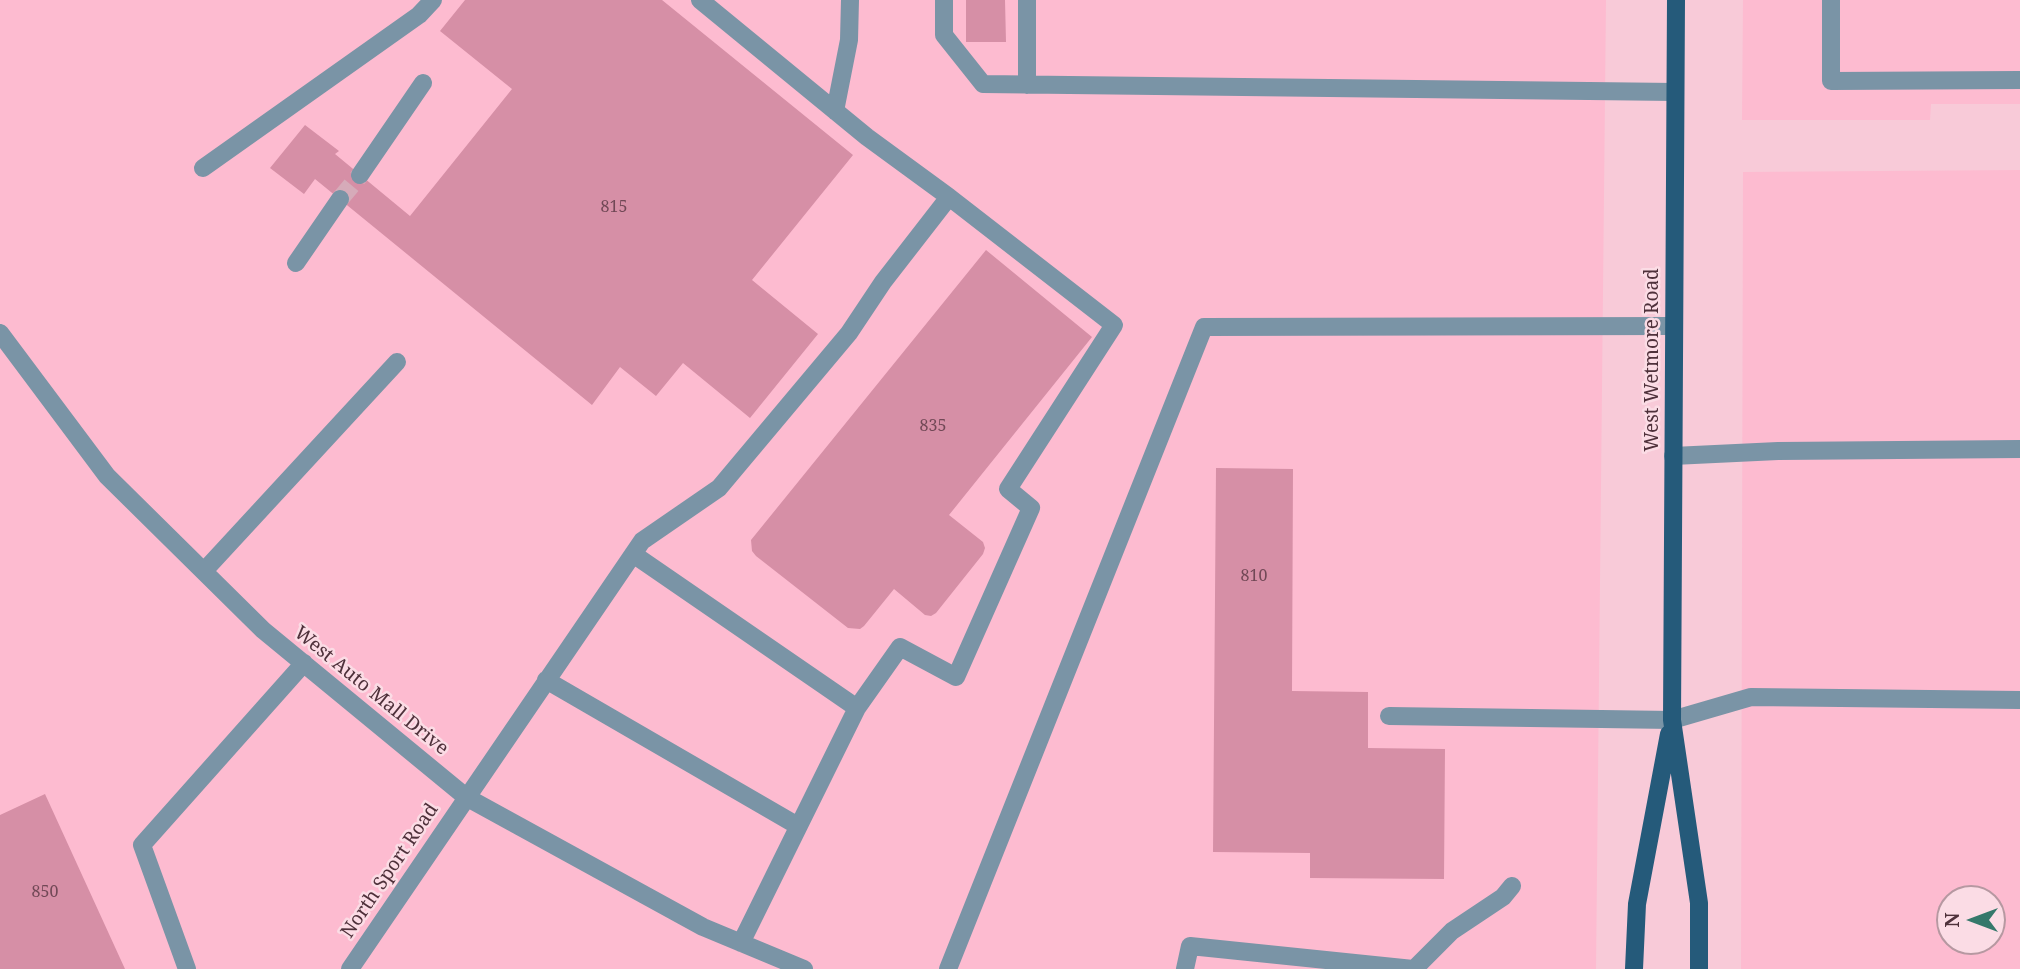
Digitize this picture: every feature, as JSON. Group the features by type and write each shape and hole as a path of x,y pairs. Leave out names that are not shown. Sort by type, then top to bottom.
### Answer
{"main road":[{"name":"West Wetmore Road","path":"1676,0 1672,720 1699,903 1699,969"},
{"name":"West Wetmore Road","path":"1634,969 1637,904 1672,720"}],"street":[{"path":"202,168 419,15 433,0"},
{"path":"700,0 835,111 1114,325 1008,489 1031,508 956,677 900,647 857,708 741,943"},
{"path":"835,111 849,40 850,0"},
{"path":"944,0 944,35 984,84 1675,92"},
{"path":"1027,0 1027,85"},
{"path":"1831,0 1831,81 2020,80"},
{"path":"360,175 423,83"},
{"name":"North Sport Road","path":"350,969 642,541 719,488 849,333 883,282 949,197"},
{"path":"296,263 340,199"},
{"path":"948,969 1204,327 1674,326"},
{"name":"West Auto Mall Drive","path":"0,333 107,477 263,630 466,797 703,927 741,943 779,964 804,969"},
{"path":"204,571 397,362"},
{"path":"1673,456 1778,451 2020,449"},
{"path":"633,554 857,708"},
{"path":"187,969 142,845 304,663"},
{"path":"546,680 799,826"},
{"path":"1389,716 1672,720 1751,697 2020,700"},
{"path":"1185,969 1190,946 1413,969 1452,931 1503,897 1512,886"}],"shaded area":[{"path":"0,0 1606,0 1596,969 0,969"},
{"path":"1743,0 2020,0 2020,104 1931,104 1930,120 1742,120"},
{"path":"2020,170 2020,969 1741,969 1743,172"}],"building":[{"path":"465,0 662,0 853,155 752,280 818,334 750,418 683,363 656,396 620,367 592,405 315,179 304,194 270,168 305,125 339,151 335,154 410,216 512,89 440,31"},
{"path":"966,0 1005,0 1006,42 966,42"},
{"path":"986,250 1092,337 949,515 983,542 985,548 936,613 925,615 894,589 864,626 860,629 848,628 756,556 752,551 751,540"},
{"path":"1216,468 1293,469 1292,691 1368,692 1368,748 1445,749 1444,879 1310,878 1310,853 1213,852"},
{"path":"45,794 125,969 0,969 0,815"}],"tunnel":[{"path":"340,199 360,175"}]}
